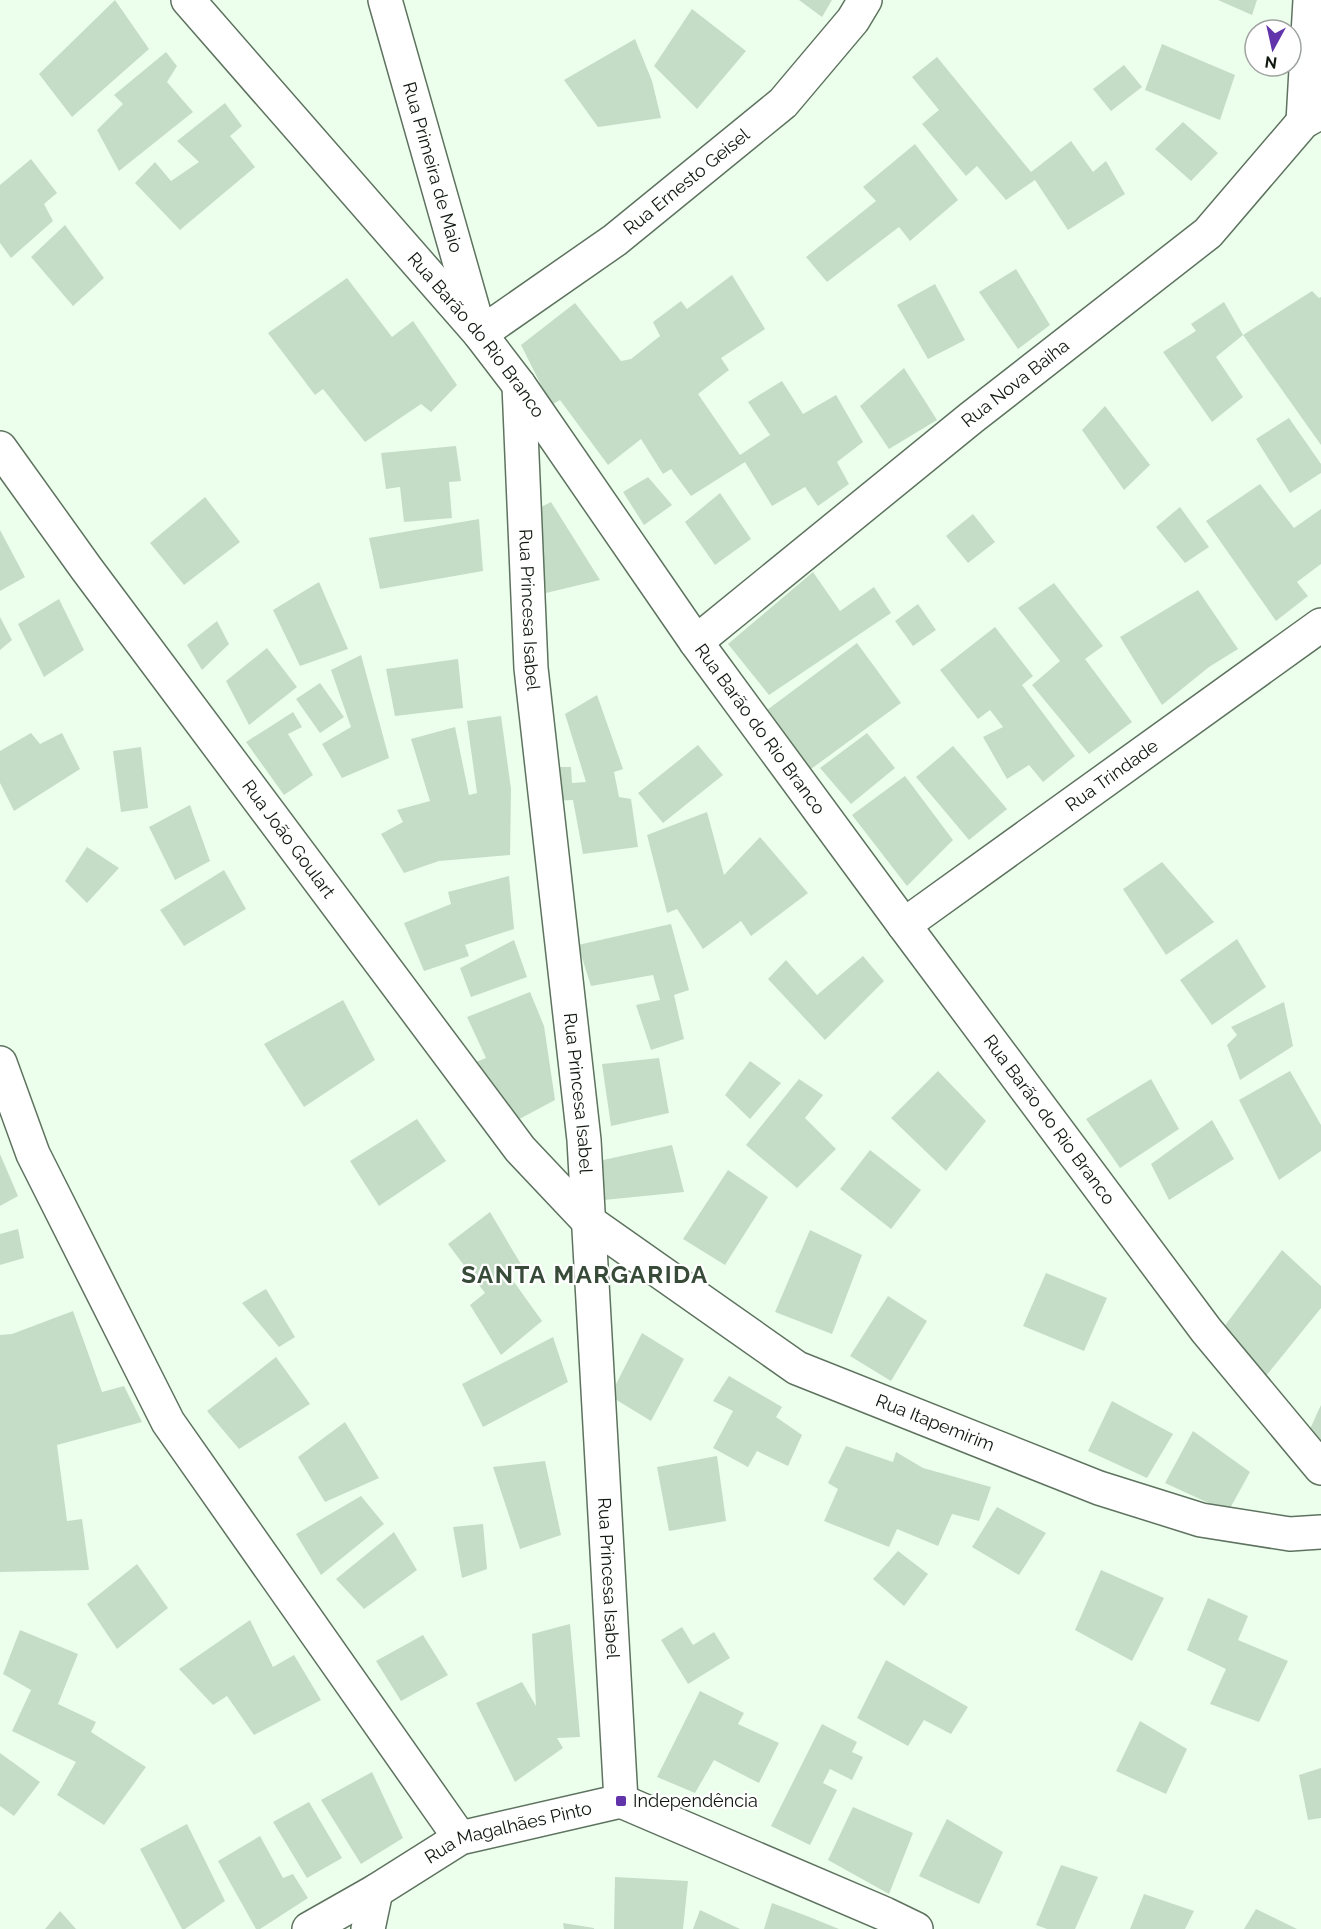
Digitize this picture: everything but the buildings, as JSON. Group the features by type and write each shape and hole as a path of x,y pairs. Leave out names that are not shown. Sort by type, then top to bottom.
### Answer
{"street":[{"name":"Rua Barão do Rio Branco","path":"188,0 480,334 519,385 696,642 904,925 1206,1330 1321,1468"},
{"name":"Rua Primeira de Maio","path":"385,0 480,334"},
{"name":"Rua Ernesto Geisel","path":"480,334 615,240 783,103 853,20 865,0"},
{"path":"1310,0 1312,117"},
{"name":"Rua Nova Baiha","path":"696,642 962,426 1208,233 1312,117"},
{"name":"Rua Princesa Isabel","path":"519,385 531,668 584,1140 621,1802"},
{"name":"Rua João Goulart","path":"0,448 86,568 520,1149 588,1221"},
{"name":"Rua Trindade","path":"904,925 1321,625"},
{"path":"0,1063 33,1154 168,1422 460,1838"},
{"name":"Rua Itapemirim","path":"588,1221 797,1368 1099,1488 1201,1520 1290,1534 1321,1532"},
{"path":"621,1802 883,1922 916,1929"},
{"name":"Rua Magalhães Pinto","path":"309,1929 376,1891 460,1838 621,1802"},
{"path":"368,1929 376,1891"}],"place":[{"name":"Independência","path":"621,1801"}],"district":[{"name":"SANTA MARGARIDA","path":"585,1275"}]}
